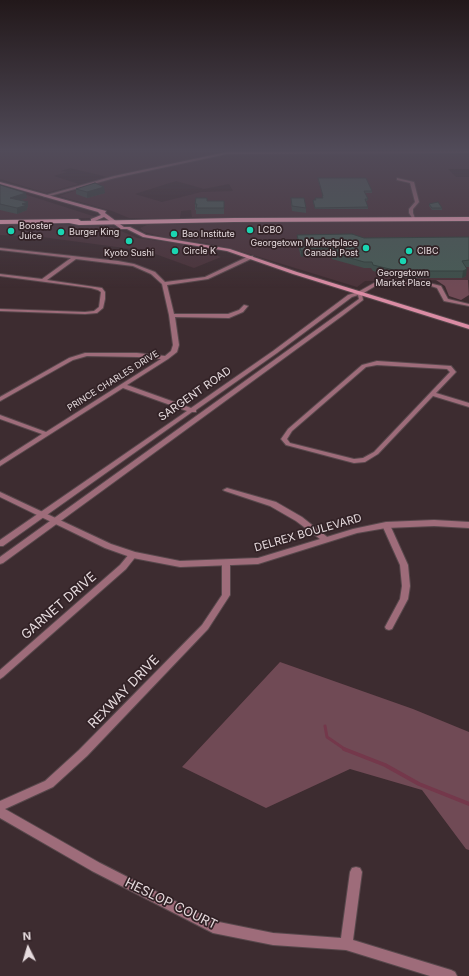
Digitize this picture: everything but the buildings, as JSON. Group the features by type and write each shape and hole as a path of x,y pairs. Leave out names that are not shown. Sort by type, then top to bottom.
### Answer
{"main road":[{"path":"47,197 102,213 145,236 222,249 226,253 469,327"},
{"path":"93,220 102,213 108,212 122,224"},
{"path":"0,222 122,224 160,221 469,219"},
{"path":"71,222 93,220 122,224 154,220 160,221"}],"street":[{"path":"414,219 416,209 413,208 417,202 416,197"},
{"path":"0,249 134,265 153,273 164,284 206,278 249,259"},
{"path":"44,280 75,257"},
{"path":"0,275 100,289 103,292 104,300 101,308 95,312 85,313 0,310"},
{"path":"360,294 376,284 425,283 440,287 446,300 468,303"},
{"name":"PRINCE CHARLES DRIVE","path":"0,464 124,386 174,352 176,346 172,315 164,284"},
{"name":"SARGENT ROAD","path":"0,544 275,352 350,296 360,294 361,299 340,315 0,562"},
{"path":"172,315 229,316 241,311 246,306"},
{"path":"329,312 340,315"},
{"path":"275,352 286,354"},
{"path":"0,399 71,359 86,354 136,355 166,358"},
{"path":"377,363 449,368 454,372 432,394 376,453 365,460 354,461 312,451 288,444 284,439 290,430 364,366 377,363"},
{"path":"124,386 202,414"},
{"path":"432,394 469,405"},
{"path":"0,416 47,434"},
{"path":"128,455 141,459"},
{"path":"227,490 273,504 299,519 327,540"},
{"name":"DELREX BOULEVARD","path":"0,494 108,546 133,555 180,564 258,561 356,531 386,525 434,523 469,525"},
{"path":"386,525 404,565 406,586 404,599 390,627"},
{"name":"GARNET DRIVE","path":"0,675 124,567 133,555"},
{"name":"REXWAY DRIVE","path":"0,806 49,784 83,753 205,627 226,595 226,563"},
{"name":"HESLOP COURT","path":"0,812 96,867 213,927 273,938 346,944 451,976"},
{"path":"346,944 356,872"}],"shaded area":[{"path":"0,197 32,197 96,217 92,218 0,219"},
{"path":"61,197 144,197 162,202 183,197 469,197 469,216 192,217 191,210 181,211 180,218 129,218 112,211"},
{"path":"469,222 469,280 365,281 357,287 230,248 168,238 144,232 140,228 147,225 230,223"},
{"path":"0,225 81,225 112,227 137,238 189,245 221,257 194,268 147,251 42,237 0,235"},
{"path":"436,280 468,280 469,295 461,300 449,296 445,286"},
{"path":"280,662 413,709 469,732 469,850 466,849 422,790 350,769 266,808 182,767"}],"waterway":[{"path":"325,726 327,737 345,749"},
{"path":"345,749 385,765 419,784 469,804"}],"place":[{"name":"LCBO","path":"250,230"},
{"name":"Booster Juice","path":"11,231"},
{"name":"Burger King","path":"61,232"},
{"name":"Bao Institute","path":"174,234"},
{"name":"Kyoto Sushi","path":"129,241"},
{"name":"Georgetown Marketplace Canada Post","path":"366,248"},
{"name":"Circle K","path":"175,251"},
{"name":"CIBC","path":"409,251"},
{"name":"Georgetown Market Place","path":"403,261"}]}
